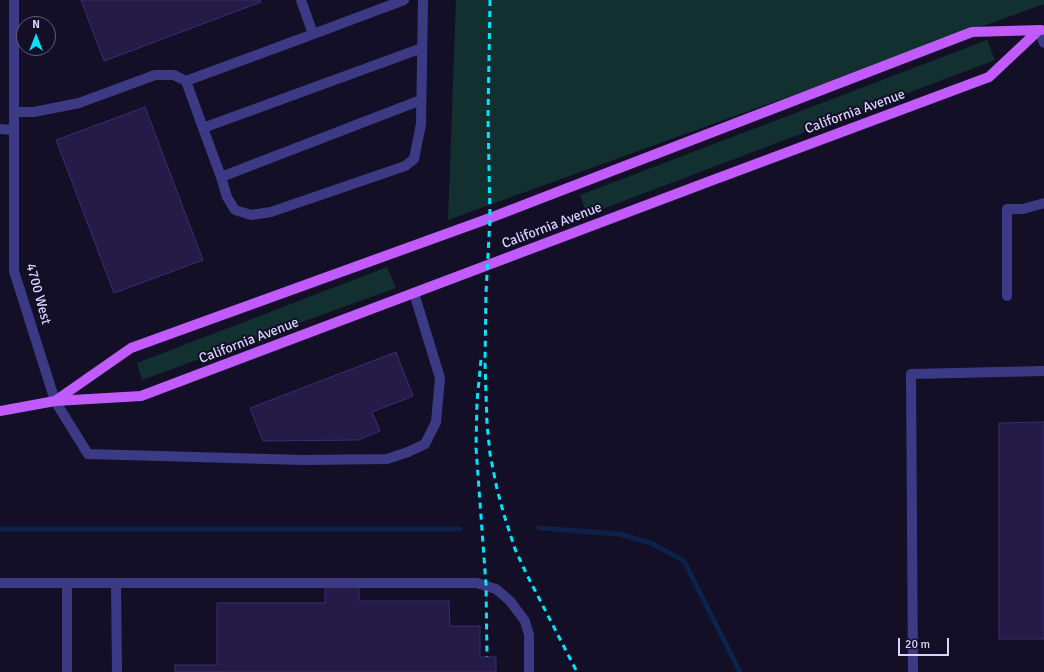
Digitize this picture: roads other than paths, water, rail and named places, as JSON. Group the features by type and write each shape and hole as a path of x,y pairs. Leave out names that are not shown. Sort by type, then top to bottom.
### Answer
{"main road":[{"name":"California Avenue","path":"0,411 55,401 141,396 697,185 989,77 1042,29"},
{"name":"California Avenue","path":"55,401 131,348 490,218 972,32 1042,29"}],"street":[{"name":"4700 West","path":"14,0 14,271 55,401 88,454 303,460 387,459 425,444 436,422 440,378 414,292"},
{"path":"302,0 313,34"},
{"path":"186,81 404,0"},
{"path":"14,112 34,112 79,104 155,75 174,75 186,81 221,177 226,197 235,210 251,215 271,212 405,166 414,159 421,124 423,0"},
{"path":"1042,29 1044,43"},
{"path":"203,128 422,48"},
{"path":"221,177 421,100"},
{"path":"0,129 14,130"},
{"path":"1007,296 1007,209 1023,209 1044,203"},
{"path":"913,672 910,374 1044,371"},
{"path":"0,583 477,583 496,589 510,601 525,621 528,635 529,672"},
{"path":"67,583 67,672"},
{"path":"116,583 117,672"}],"waterway":[{"path":"539,528 619,534 651,543 684,561 740,672"},
{"path":"0,529 460,529"}],"railway":[{"path":"490,0 488,117 490,218 486,293 485,363 487,424 490,454 497,489 515,549 577,672"},
{"path":"481,360 477,401 476,448 486,585 487,657"}]}
